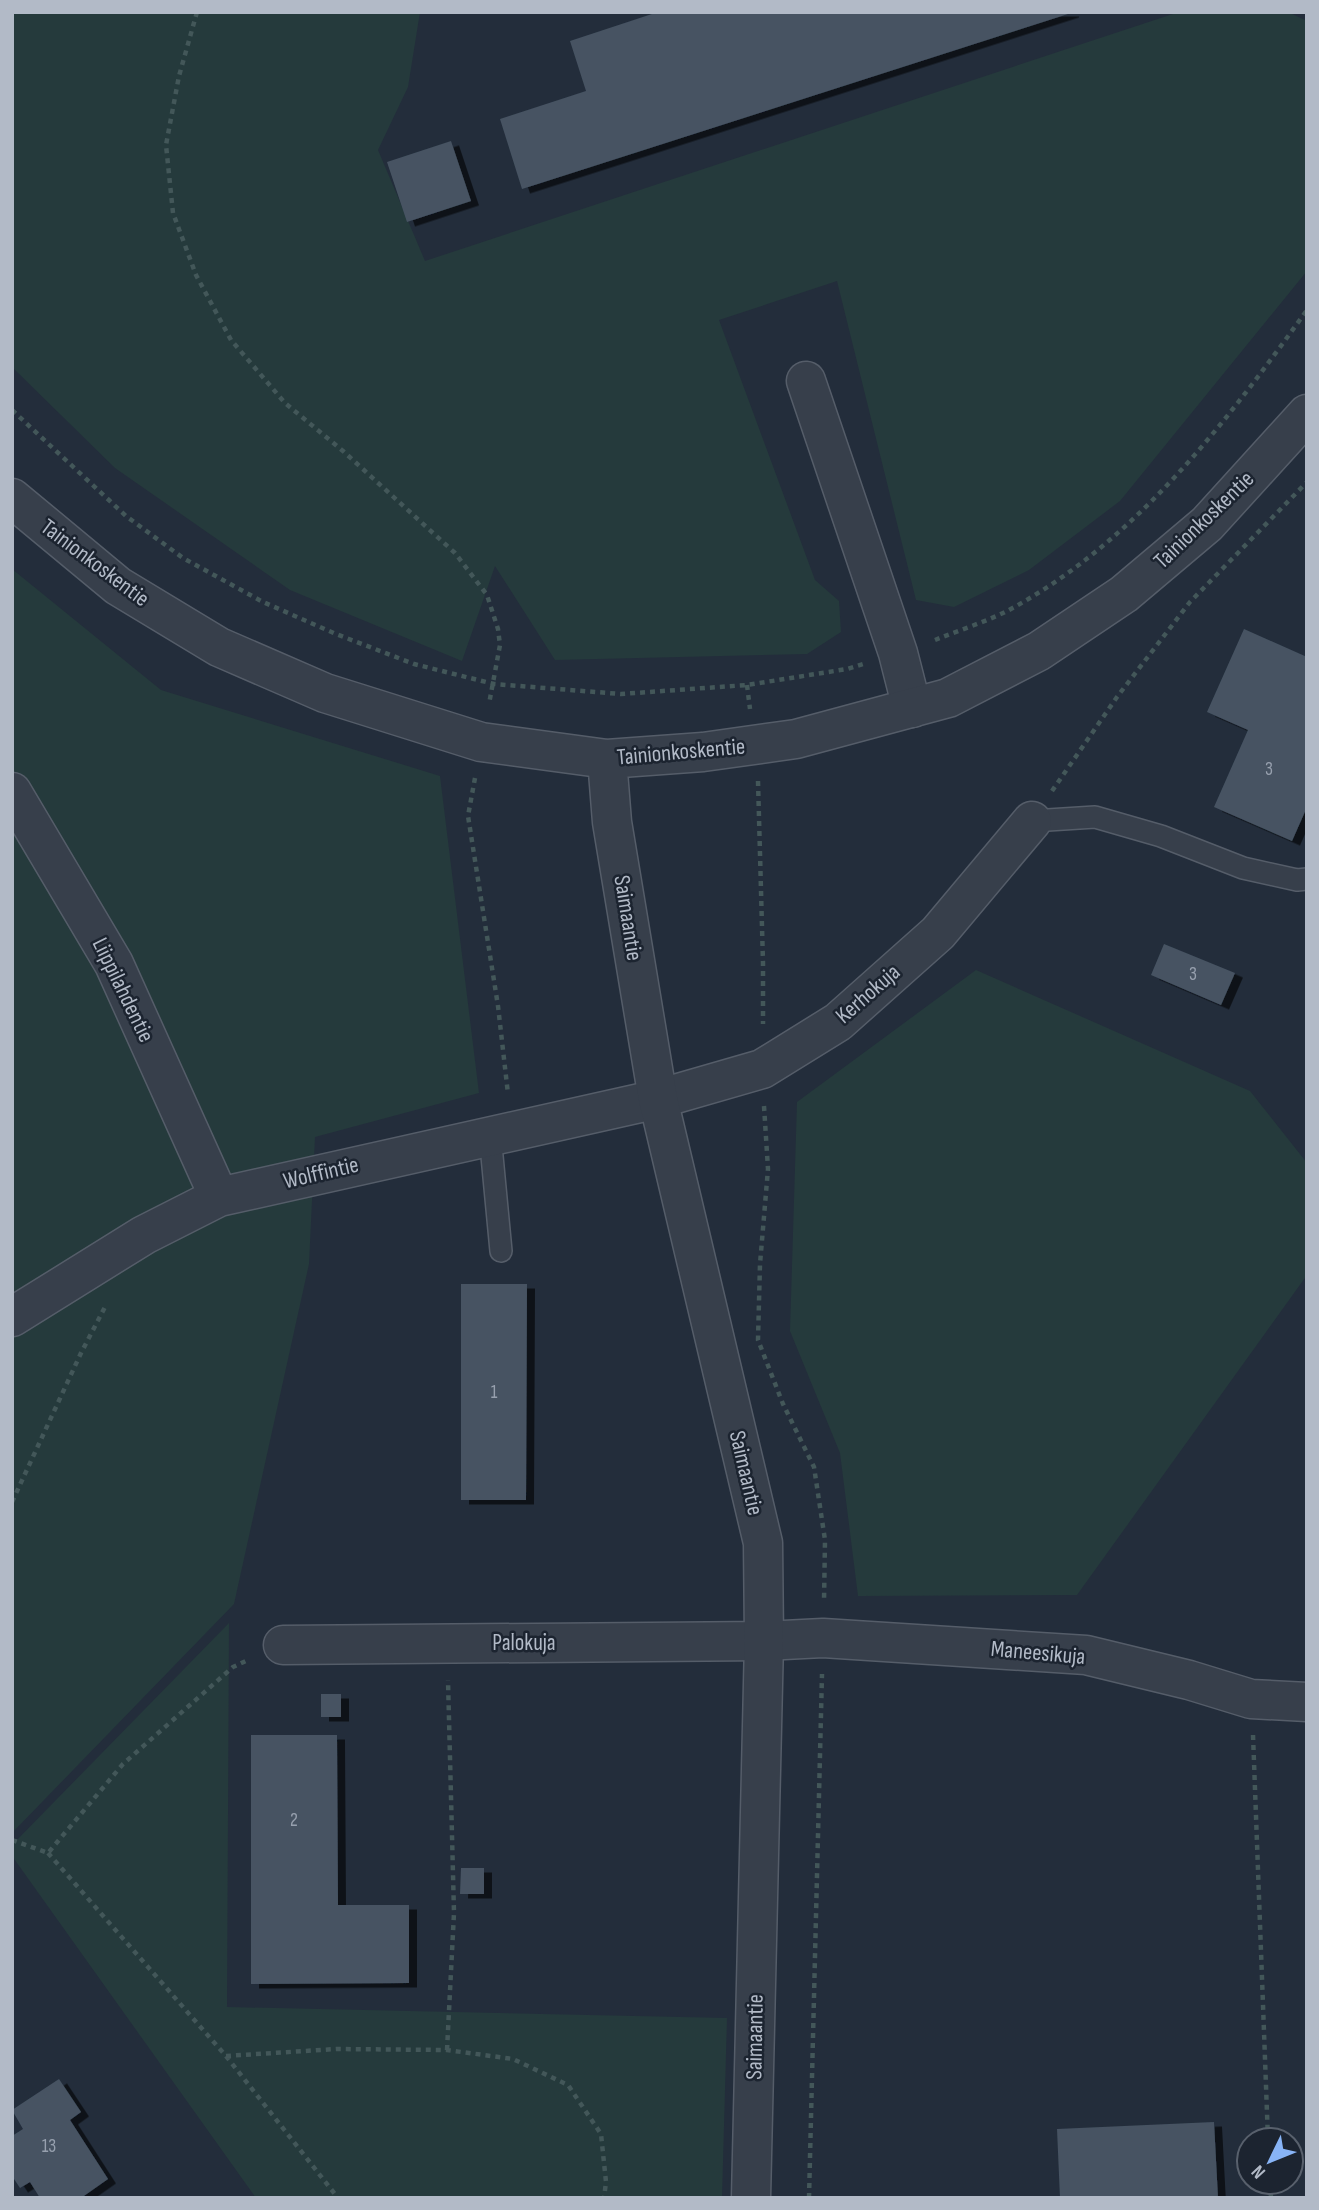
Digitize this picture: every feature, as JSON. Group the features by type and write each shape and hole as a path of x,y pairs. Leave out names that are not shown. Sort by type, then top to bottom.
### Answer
{"street":[{"path":"806,381 898,653 912,708"},
{"name":"Tainionkoskentie","path":"12,498 118,586 219,647 325,693 481,742 607,760 703,752 796,739 948,698 1040,652 1124,594 1207,524 1307,414"},
{"name":"Saimaantie","path":"607,760 612,822 657,1099 762,1543 764,1641 751,2198"},
{"name":"Liippilahdentie","path":"12,792 114,964 219,1197"},
{"name":"Kerhokuja","path":"657,1099 762,1069 838,1022 938,933 1032,821"},
{"name":"Wolffintie","path":"12,1317 144,1235 219,1197 657,1099"},
{"name":"Maneesikuja","path":"764,1641 823,1639 1086,1655 1189,1680 1251,1699 1307,1702"},
{"name":"Palokuja","path":"283,1645 764,1641"}],"lane":[{"path":"1032,821 1095,817 1161,836 1243,868 1297,880 1307,879"},
{"path":"501,1132 501,1251"}],"path":[{"path":"197,12 179,76 166,145 173,213 197,275 232,340 285,403 343,451 455,553 487,595 498,629 500,645 494,684 468,816 498,1006 501,1132"},
{"path":"12,410 126,516 183,558 263,602 414,664 494,684 621,694 747,685 847,669 898,653 1008,610 1077,566 1149,504 1199,451 1260,376 1307,310"},
{"path":"1032,821 1117,697 1190,602 1307,482"},
{"path":"747,685 759,782 763,963 762,1069 768,1169 760,1264 758,1340 783,1404 814,1467 825,1539 809,2198"},
{"path":"12,1502 81,1353 106,1306"},
{"path":"447,1643 454,1913 447,2050"},
{"path":"48,1853 123,1764 190,1703 233,1667 283,1645"},
{"path":"1251,1699 1267,2126"},
{"path":"12,1840 48,1853 226,2056 338,2198"},
{"path":"226,2056 336,2049 447,2050 513,2059 568,2085 601,2134 606,2182 604,2198"}],"green space":[{"path":"12,12 420,12 408,87 378,150 425,261 1179,12 1288,12 1307,21 1307,271 1120,501 1029,570 954,607 916,600 837,281 719,320 815,580 839,601 841,632 807,654 555,660 495,566 462,661 290,590 115,468 12,367"},
{"path":"12,569 161,690 440,776 479,1093 315,1137 309,1264 234,1604 12,1833"},
{"path":"976,970 1250,1091 1307,1163 1307,1275 1077,1595 858,1596 840,1453 790,1331 797,1102"},
{"path":"229,1623 227,2007 727,2018 722,2198 256,2198 12,1856 12,1845"}],"building":[{"path":"658,12 1071,13 522,189 500,119 586,91 570,41"},
{"path":"451,141 471,201 407,222 387,162"},
{"path":"1244,629 1307,657 1307,807 1292,841 1214,807 1248,730 1207,712"},
{"path":"1164,944 1235,973 1221,1005 1151,975"},
{"path":"461,1284 527,1284 526,1500 461,1500"},
{"path":"321,1694 341,1694 341,1717 321,1717"},
{"path":"251,1735 337,1735 338,1905 409,1905 409,1983 251,1984"},
{"path":"461,1868 484,1868 484,1894 460,1894"},
{"path":"59,2079 81,2112 70,2120 108,2179 81,2198 40,2198 30,2182 20,2188 12,2176 12,2136 23,2129 12,2110"},
{"path":"1214,2122 1218,2198 1060,2198 1057,2129"}]}
